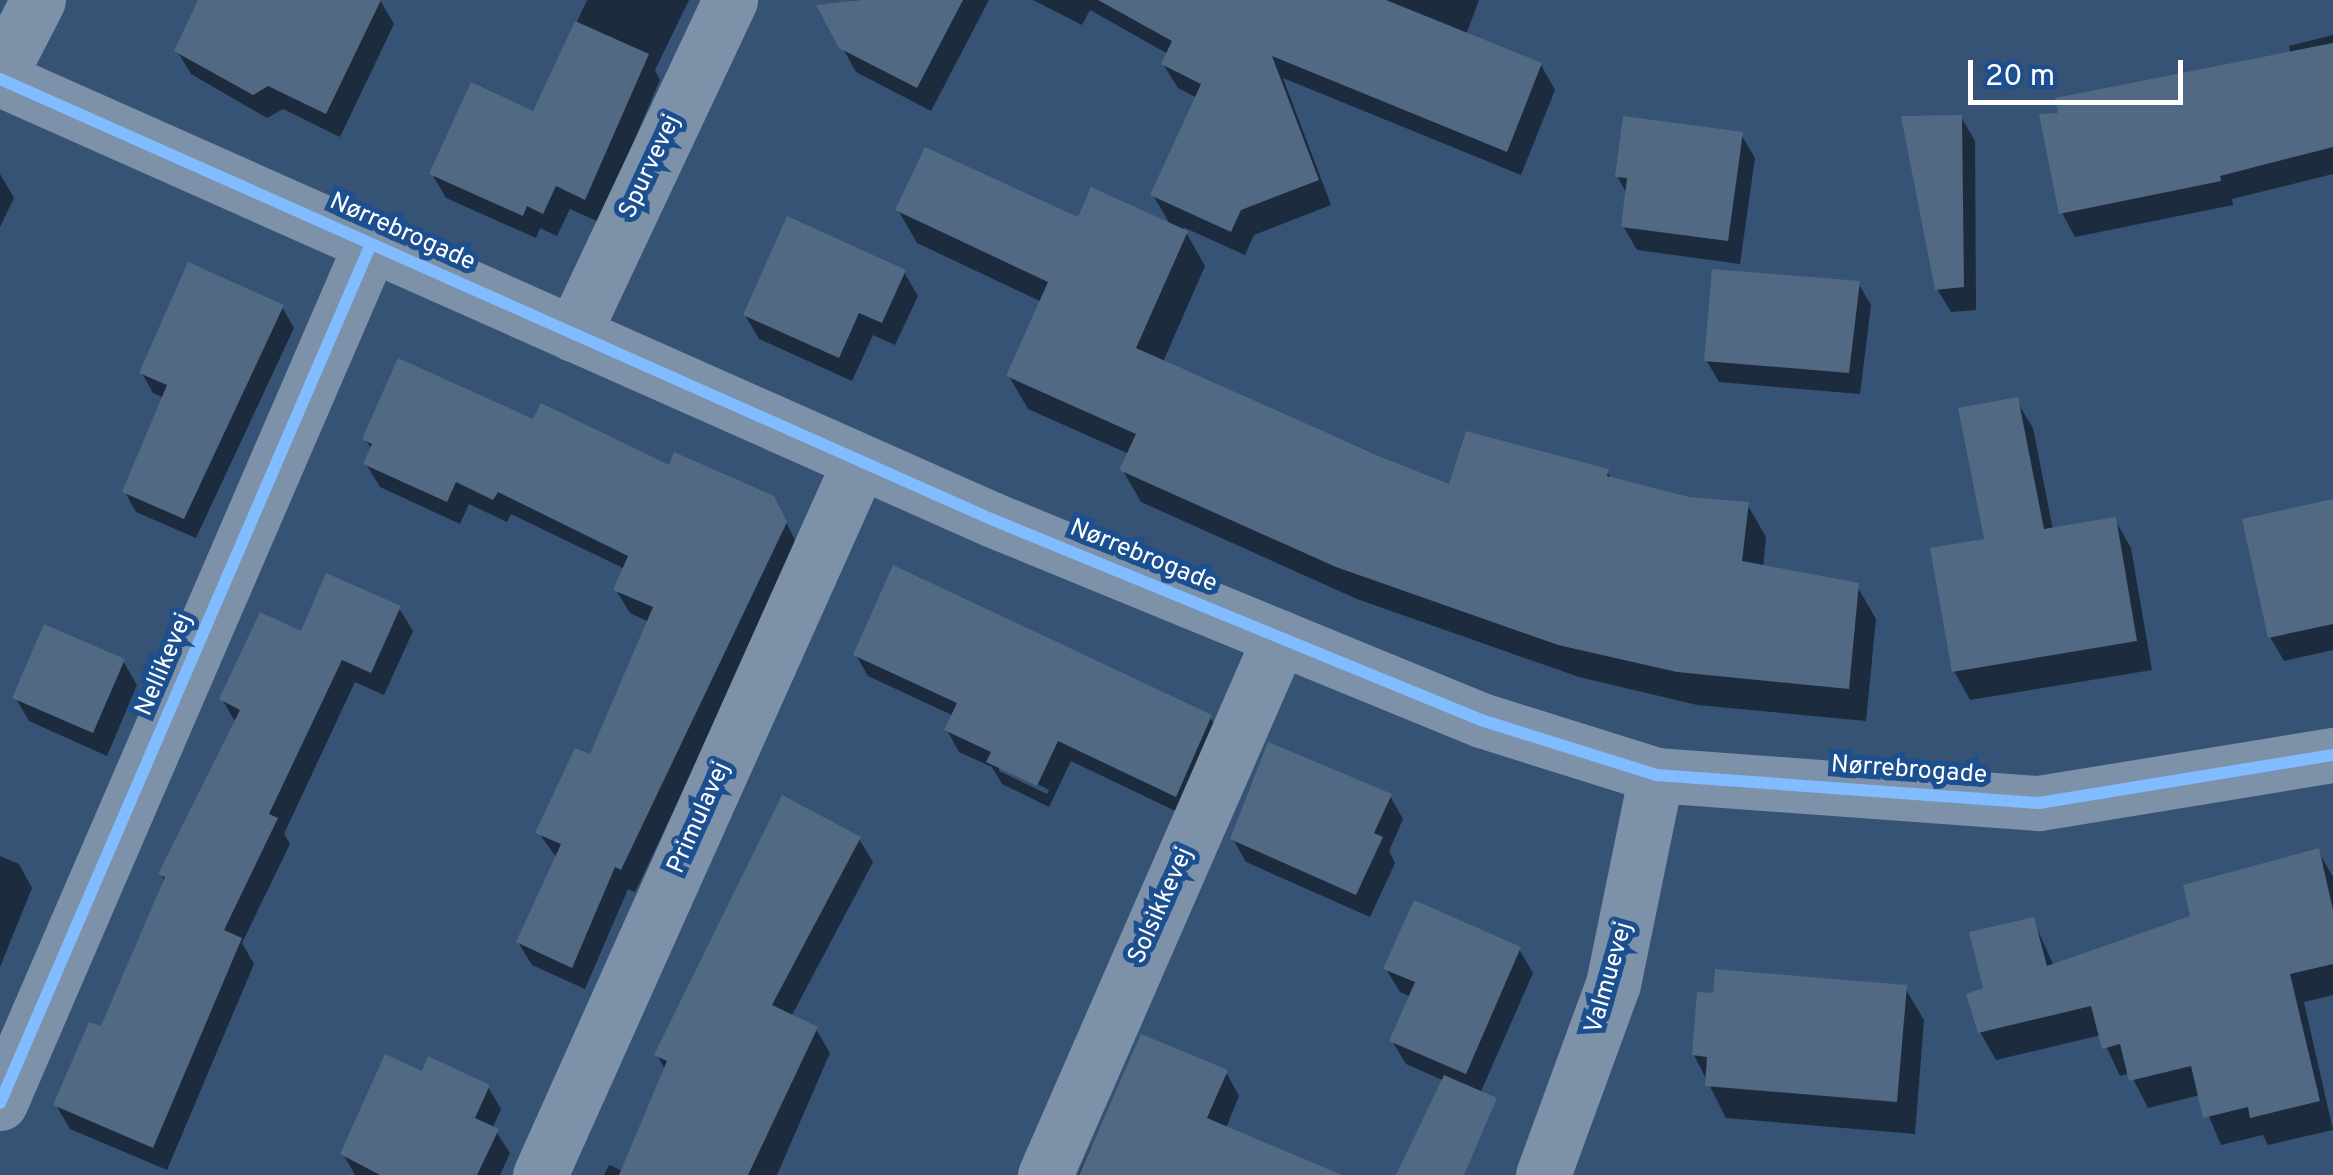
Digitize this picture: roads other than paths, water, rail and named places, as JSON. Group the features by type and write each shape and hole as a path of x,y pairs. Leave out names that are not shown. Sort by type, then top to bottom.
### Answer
{"street":[{"path":"0,76 38,0"},
{"name":"Spurvevej","path":"573,334 730,0"},
{"name":"Nørrebrogade","path":"0,76 860,462 1481,720 1656,774 2038,803 2333,755"},
{"name":"Nellikevej","path":"0,1103 371,244"},
{"name":"Primulavej","path":"540,1175 860,462"},
{"name":"Solsikkevej","path":"1044,1175 1280,637"},
{"name":"Valmuevej","path":"1543,1175 1613,984 1656,774"}]}
